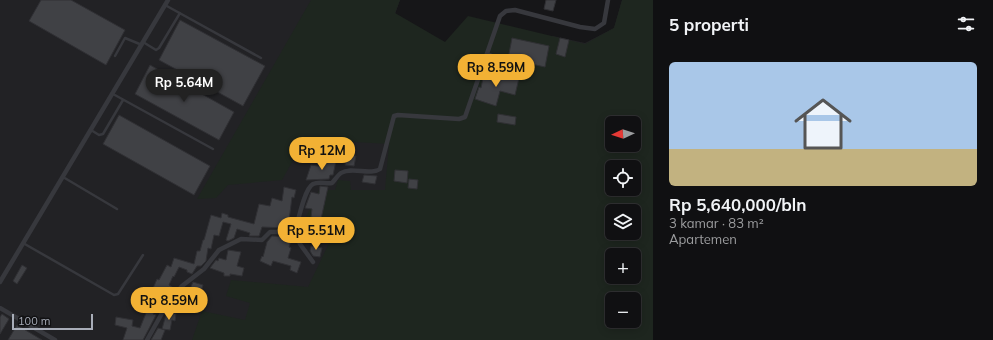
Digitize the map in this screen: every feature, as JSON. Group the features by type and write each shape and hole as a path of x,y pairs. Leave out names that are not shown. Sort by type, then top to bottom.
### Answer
{"street":[{"path":"313,262 300,244 295,232 306,194 312,185 319,182 332,183 341,173 354,170 375,171 380,169 394,116 459,119 465,117 500,16 506,11 515,10 580,27 596,29 604,23 608,0"},
{"path":"0,282 167,2"},
{"path":"487,54 523,69"},
{"path":"147,340 166,306 182,286 204,269 222,248 245,238 262,240 270,232 295,232"},
{"path":"0,308 55,340"}],"lane":[{"path":"167,2 180,13 261,58"},
{"path":"115,56 125,38 156,50 159,48 180,13"},
{"path":"113,94 213,149"},
{"path":"91,130 99,135 103,134 123,100"},
{"path":"63,177 118,209"},
{"path":"24,243 114,295 118,294 143,255"}],"shaded area":[{"path":"0,0 400,0 373,77 553,36 585,43 614,28 622,0 653,0 653,340 0,340"},
{"path":"311,0 400,0 395,13 445,42 468,16 585,44 614,28 622,0 653,0 653,340 192,340 202,311 245,320 250,303 226,296 231,280 308,287 331,239 300,230 319,190 335,190 338,180 350,181 351,190 385,190 389,144 305,139 282,180 228,185 216,198 197,199"}],"building":[{"path":"41,0 71,0 125,30 106,65 29,21"},
{"path":"546,0 556,0 553,11 544,9"},
{"path":"180,20 265,66 243,106 159,60"},
{"path":"512,38 549,46 545,67 508,59"},
{"path":"560,38 569,40 565,57 556,54"},
{"path":"150,65 234,112 219,140 135,94"},
{"path":"484,73 494,75 495,73 519,78 515,95 500,91 496,106 475,99 479,87 481,88"},
{"path":"498,114 516,117 515,125 497,122"},
{"path":"119,115 210,166 194,195 103,144"},
{"path":"341,151 346,152 346,154 356,156 354,166 345,165 346,161 339,160"},
{"path":"326,159 336,161 333,175 330,175 329,179 306,180 311,165 324,167"},
{"path":"395,170 408,171 407,183 394,181"},
{"path":"364,175 377,176 375,184 362,182"},
{"path":"409,179 418,180 417,189 408,188"},
{"path":"320,186 328,187 321,219 311,217 312,209 305,208 311,192 319,194"},
{"path":"284,187 296,190 294,198 292,197 288,228 262,227 259,236 249,236 250,233 237,229 234,238 228,241 226,240 231,224 223,222 219,236 214,235 211,249 208,248 206,261 201,266 197,266 192,274 179,267 169,285 175,289 170,294 168,293 162,306 157,304 153,314 156,315 143,340 123,340 127,328 115,325 116,317 133,320 132,326 140,328 148,308 145,307 157,279 159,280 167,265 171,267 174,258 194,264 197,251 200,251 204,240 211,215 221,218 222,213 228,215 228,217 254,224 259,204 270,206 272,198 282,201"},
{"path":"272,236 292,237 288,258 301,262 297,273 290,270 291,266 273,261 271,266 260,261 262,256 263,257 267,242"},
{"path":"311,246 322,248 320,257 313,256 310,251"},
{"path":"228,250 241,252 237,266 244,268 242,276 230,274 230,276 224,276 224,273 210,268 216,260 218,261 219,258 226,260"},
{"path":"22,265 27,268 17,284 13,281"},
{"path":"193,282 203,285 201,292 197,291 196,302 187,300 186,309 178,308 179,303 182,303 184,291 189,291"},
{"path":"167,311 176,314 175,321 172,320 170,330 162,329"},
{"path":"2,314 9,319 0,334 0,317"},
{"path":"17,325 42,340 8,340"},
{"path":"158,328 165,330 161,340 151,340"}]}
